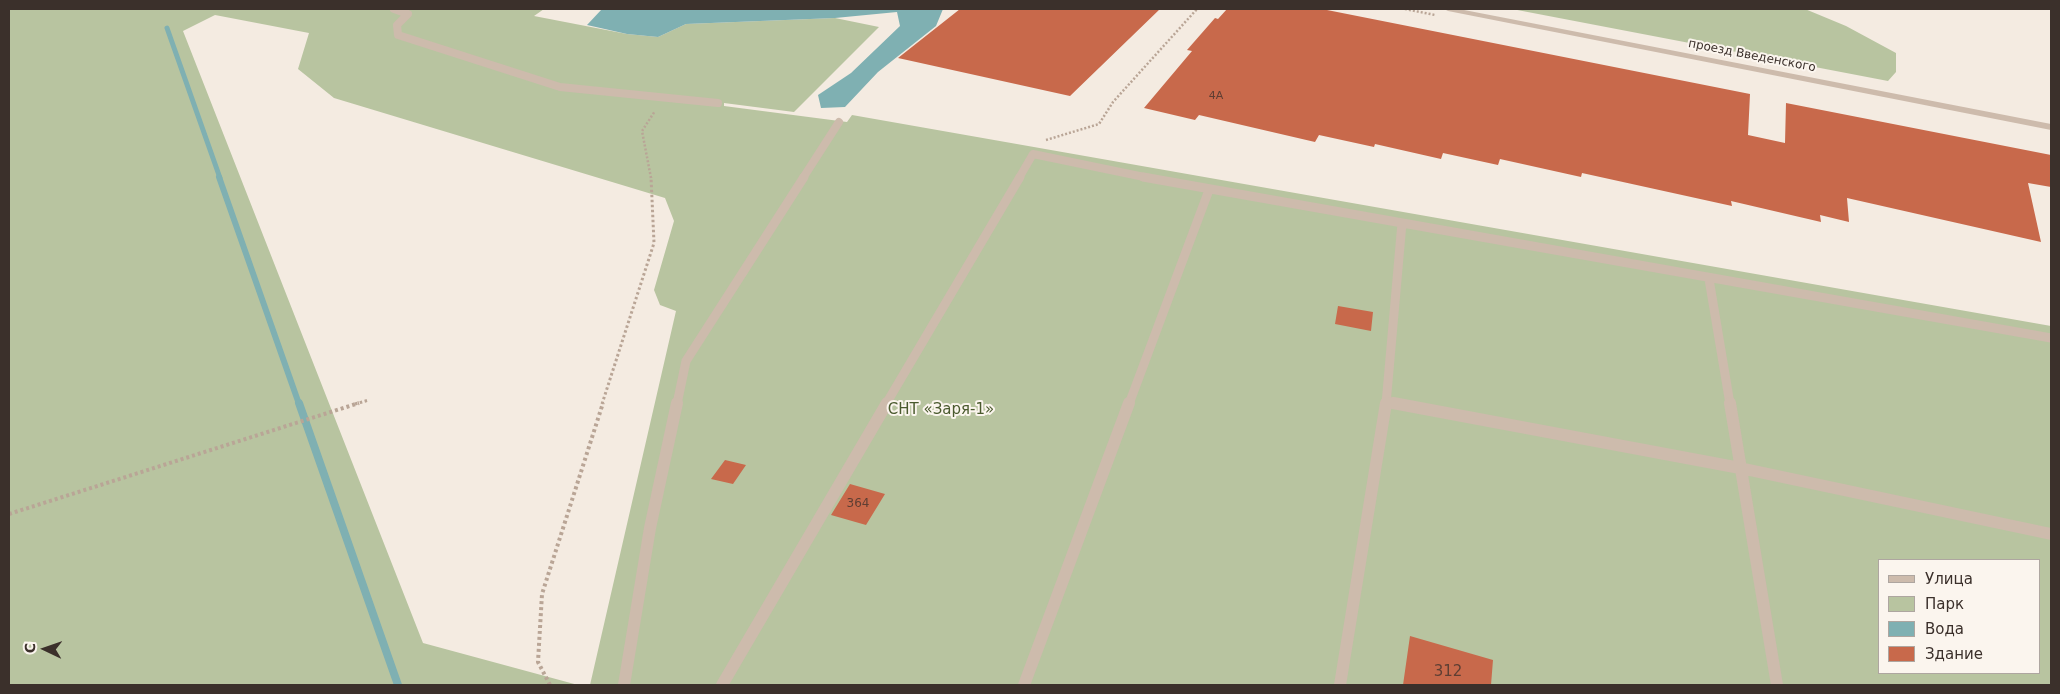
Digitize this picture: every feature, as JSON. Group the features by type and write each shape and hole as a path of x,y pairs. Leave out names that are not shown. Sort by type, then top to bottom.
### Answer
{"street":[{"name":"проезд Введенского","path":"1448,9 2051,127"}],"lane":[{"path":"394,9 408,14 397,24 398,35 560,87 718,103"},
{"path":"624,685 650,528 686,361 839,122"},
{"path":"722,685 1033,154 1209,190 2051,338"},
{"path":"1024,685 1209,190"},
{"path":"1340,685 1386,402 1402,223"},
{"path":"1709,279 1777,685"},
{"path":"1386,402 1740,468 2051,534"}],"path":[{"path":"1033,154 1043,141 1099,124 1113,102 1197,9"},
{"path":"550,685 538,662 542,594 654,243 651,167 642,131 663,97"},
{"path":"9,514 369,400"}],"green space":[{"name":"СНТ «Заря-1»","path":"9,9 544,9 534,16 627,34 658,37 686,24 835,18 879,27 794,112 724,103 724,106 847,122 852,115 2051,326 2051,685 590,685 676,311 660,305 654,290 674,221 665,198 334,98 298,69 309,33 215,15 183,31 423,643 578,685 9,685"},
{"path":"1512,9 1805,9 1846,26 1896,53 1896,72 1888,81"}],"water":[{"path":"602,9 943,9 936,26 878,72 845,107 821,108 818,95 851,73 900,26 897,12 835,18 686,24 658,37 627,34 587,25"}],"building":[{"path":"960,9 1160,9 1070,96 898,58"},
{"path":"1227,9 1322,9 1750,94 1748,135 1785,143 1786,103 2051,155 2051,187 2028,183 2041,242 1847,198 1849,222 1820,215 1821,222 1731,201 1732,206 1582,173 1581,177 1500,159 1498,165 1443,153 1441,159 1375,144 1374,147 1319,135 1315,142 1199,115 1195,120 1144,108 1192,51 1187,50 1215,18 1218,19"},
{"path":"1338,306 1373,312 1371,331 1335,324"},
{"path":"725,460 746,465 733,484 711,479"},
{"path":"850,484 885,494 866,525 831,515"},
{"path":"1410,636 1493,660 1491,685 1403,685"}],"waterway":[{"path":"167,28 220,178"},
{"path":"219,177 299,404"},
{"path":"299,403 398,685"}]}
